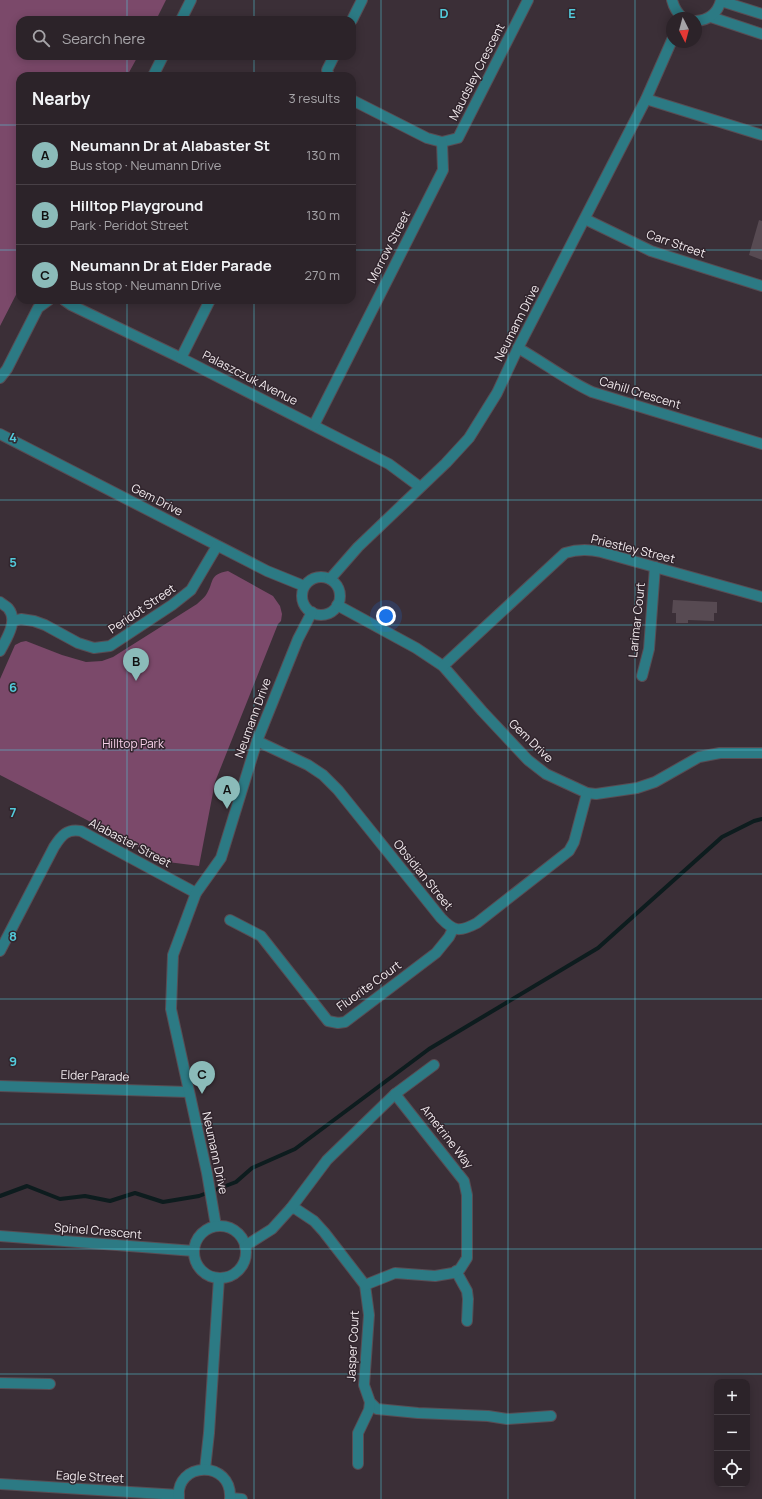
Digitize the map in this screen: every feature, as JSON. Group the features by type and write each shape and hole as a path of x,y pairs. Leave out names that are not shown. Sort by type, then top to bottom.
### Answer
{"street":[{"path":"183,16 191,0"},
{"path":"354,16 362,0"},
{"name":"Maudsley Crescent","path":"442,142 458,138 528,0"},
{"path":"672,0 676,12"},
{"path":"702,20 711,17 719,7 721,1 762,14"},
{"path":"711,17 762,34"},
{"name":"Neumann Drive","path":"330,579 358,546 446,463 469,438 497,393 518,348 646,99 668,48"},
{"path":"155,72 161,60"},
{"path":"328,72 327,70 332,60"},
{"path":"646,99 762,134"},
{"path":"356,102 427,138 442,142"},
{"name":"Morrow Street","path":"314,425 442,170 442,142"},
{"name":"Carr Street","path":"585,219 651,251 762,286"},
{"path":"0,378 7,369 35,313 38,308 44,304"},
{"name":"Palaszczuk Avenue","path":"70,304 181,358 389,464 420,487"},
{"path":"181,358 208,304"},
{"name":"Cahill Crescent","path":"518,348 582,388 592,392 762,444"},
{"name":"Gem Drive","path":"0,434 267,571 304,586"},
{"name":"Peridot Street","path":"13,621 21,619 34,621 45,625 78,643 94,648 110,646 191,590 218,546"},
{"name":"Priestley Street","path":"443,666 565,553 575,549 588,550 656,567 762,597"},
{"name":"Larimar Court","path":"642,676 649,649 656,567"},
{"path":"318,577 330,579 334,582 339,592 337,605 330,612 324,614 312,612 307,609 302,598 304,586 312,578 318,577"},
{"path":"0,602 9,609 13,621 0,651"},
{"name":"Gem Drive","path":"337,605 416,648 443,666 482,711 528,760 546,774 587,793 596,794 637,788 655,782 699,757 720,753 762,753"},
{"name":"Neumann Drive","path":"216,1226 207,1173 171,1009 173,955 196,893 221,858 257,741 298,639 312,612"},
{"name":"Obsidian Street","path":"257,741 308,765 323,775 338,790 441,918 453,929 459,930 477,923 569,851 574,842 587,793"},
{"name":"Alabaster Street","path":"0,951 59,838 73,829 81,831 196,893"},
{"name":"Fluorite Court","path":"230,920 261,936 328,1020 338,1023 345,1022 436,953 449,937 453,929"},
{"path":"245,1246 272,1229 292,1208 327,1160 395,1094 434,1065"},
{"name":"Elder Parade","path":"0,1086 188,1092"},
{"name":"Ametrine Way","path":"395,1094 464,1181 467,1195 466,1258 460,1269 456,1271"},
{"path":"292,1208 314,1221 365,1285 395,1273 435,1276 453,1274 456,1271 467,1291 467,1320"},
{"path":"216,1226 229,1227 235,1230 243,1240 245,1246 246,1254 244,1262 234,1274 227,1277 213,1277 201,1270 194,1258 195,1244 203,1232 216,1226"},
{"name":"Spinel Crescent","path":"0,1236 194,1251"},
{"path":"205,1469 209,1433 219,1278"},
{"name":"Jasper Court","path":"365,1285 369,1315 364,1385 370,1402"},
{"path":"0,1383 50,1384"},
{"path":"370,1402 377,1409 418,1413 488,1416 507,1419 551,1416"},
{"path":"358,1464 358,1433 369,1410 370,1402"},
{"path":"179,1497 180,1487 184,1479 197,1470 205,1469 214,1471 221,1475 228,1485 230,1498 242,1499"},
{"name":"Eagle Street","path":"0,1484 179,1497"}],"green space":[{"path":"0,0 166,0 158,16 16,16 16,60 136,60 129,72 16,72 16,295 0,326"},
{"name":"Hilltop Park","path":"228,571 273,596 280,606 282,614 281,621 278,624 215,782 199,866 168,862 0,775 0,679 15,645 26,641 62,655 86,662 102,661 113,657 197,604 206,595 213,579 217,574"}],"building":[{"path":"759,220 762,221 762,260 749,255"},
{"path":"673,600 717,602 717,613 714,613 714,621 688,620 688,623 676,623 676,613 672,613"}],"waterway":[{"path":"0,1196 27,1186 60,1199 85,1196 110,1201 135,1193 163,1202 199,1196 236,1182 252,1168 295,1149 429,1049 598,948 722,837 754,821 762,819"}],"place":[{"name":"Hilltop Playground","path":"136,681"},
{"name":"Neumann Dr at Alabaster St","path":"227,809"},
{"name":"Neumann Dr at Elder Parade","path":"202,1094"}]}
